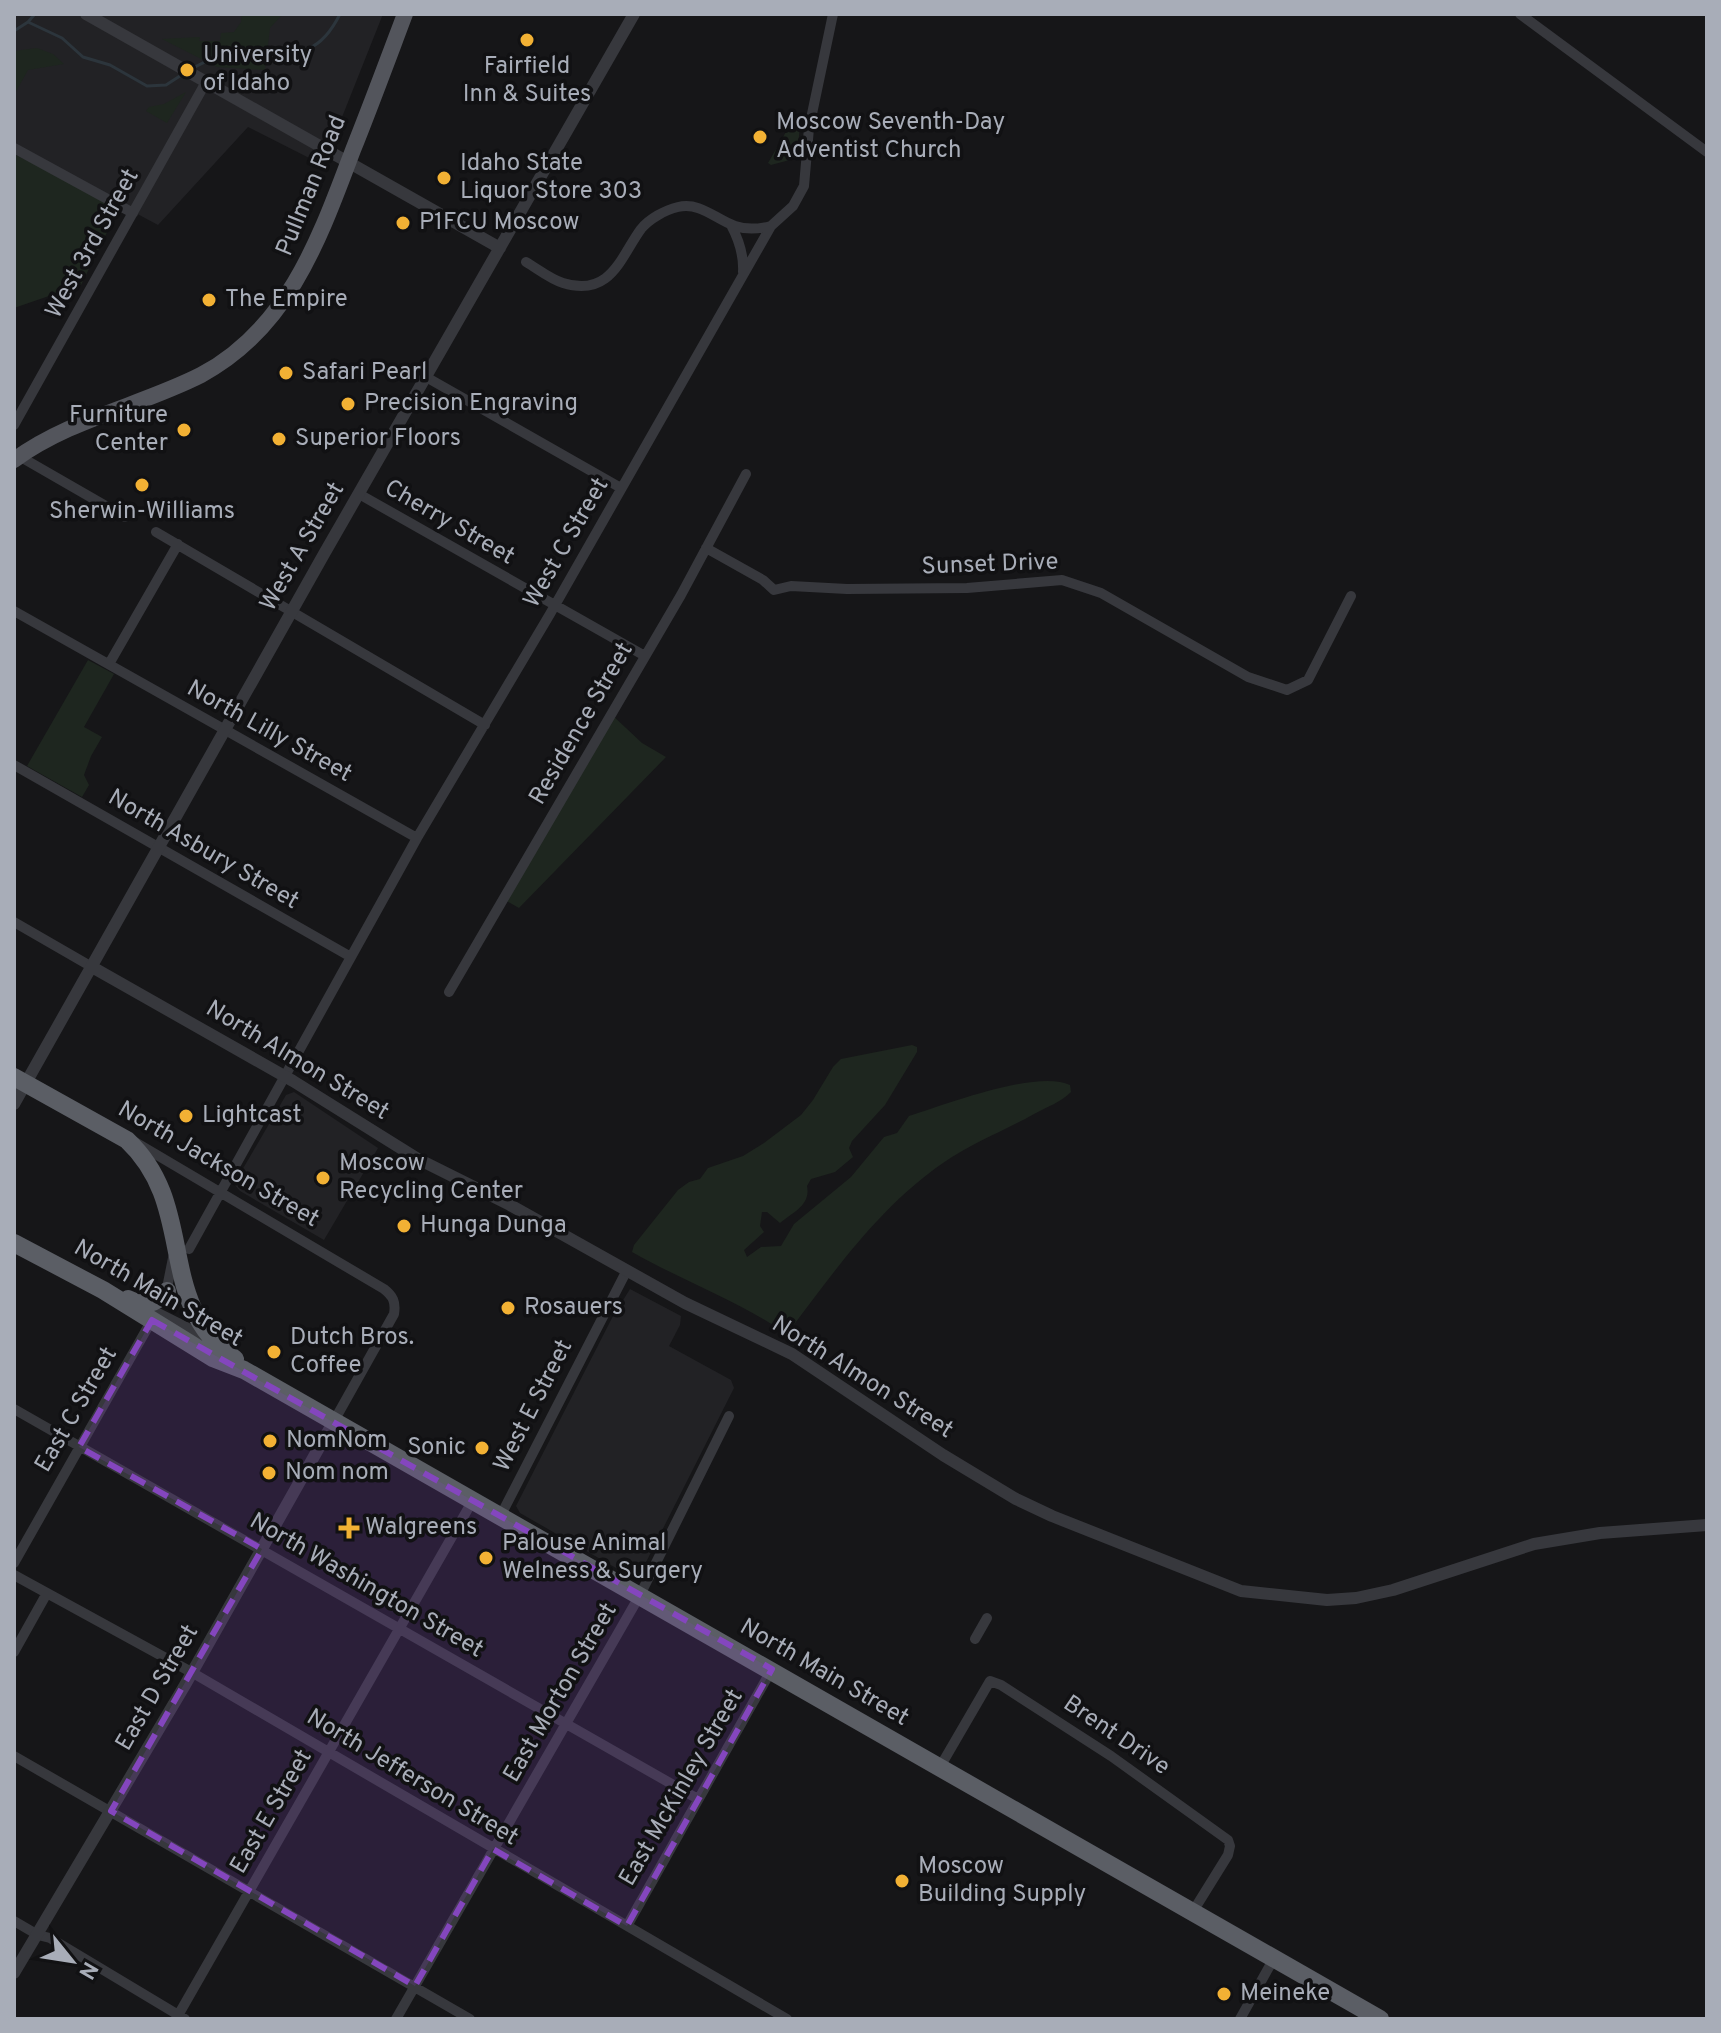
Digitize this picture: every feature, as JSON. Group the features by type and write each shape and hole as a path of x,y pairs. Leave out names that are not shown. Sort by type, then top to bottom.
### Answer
{"highway":[{"name":"North Jackson Street","path":"20,1080 127,1140"},
{"name":"North Main Street","path":"127,1140 153,1170 165,1196 189,1302 212,1341 244,1370"},
{"name":"North Main Street","path":"14,1243 154,1316 213,1358 244,1370 501,1515 1380,2019"},
{"path":"103,1290 117,1292 137,1304 160,1299 167,1291"}],"main road":[{"name":"Pullman Road","path":"17,458 56,435 161,394 204,373 239,350 285,299 302,273 325,225 405,14"}],"street":[{"path":"86,14 500,248"},
{"name":"West A Street","path":"14,1104 20,1080 92,967 291,612 634,14"},
{"name":"West C Street","path":"189,1249 417,838 554,606 771,226 793,206 804,186 809,128 833,14"},
{"path":"1520,14 1707,152"},
{"name":"West 3rd Street","path":"14,425 133,213 202,80"},
{"path":"14,148 133,213"},
{"path":"526,262 564,283 589,285 614,273 642,228 660,214 678,207 696,207 743,228 771,226"},
{"path":"454,222 481,242 487,252 456,325"},
{"path":"731,225 744,259 743,275"},
{"path":"426,377 621,488"},
{"path":"17,458 125,517"},
{"name":"Residence Street","path":"449,992 645,656 746,474"},
{"name":"Cherry Street","path":"359,494 645,656"},
{"path":"156,532 485,725"},
{"path":"106,663 178,544"},
{"name":"Sunset Drive","path":"706,548 763,580 774,590 791,586 967,588 1062,580 1101,593 1248,677 1287,690 1308,680 1351,596"},
{"name":"North Lilly Street","path":"14,611 417,838"},
{"name":"North Asbury Street","path":"14,765 351,957"},
{"name":"North Almon Street","path":"14,922 285,1076 388,1142 510,1205 626,1272 792,1354 943,1455 1016,1499 1241,1591 1327,1600 1356,1598 1393,1590 1534,1544 1600,1533 1707,1525"},
{"name":"North Jackson Street","path":"127,1140 149,1149 384,1289 394,1301 394,1314 334,1421"},
{"path":"154,1316 171,1276 174,1231"},
{"name":"North Main Street","path":"14,1233 49,1260"},
{"name":"West E Street","path":"501,1515 626,1272"},
{"name":"North Main Street","path":"154,1316 198,1331 212,1341"},
{"name":"East C Street","path":"14,1563 154,1316"},
{"name":"North Washington Street","path":"14,1409 698,1799"},
{"name":"East Morton Street","path":"396,2019 640,1595 729,1416"},
{"name":"East D Street","path":"14,1973 193,1673 334,1421"},
{"name":"East E Street","path":"180,2018 473,1500"},
{"name":"North Jefferson Street","path":"14,1575 193,1673 787,2019"},
{"path":"14,1652 47,1593"},
{"path":"975,1639 987,1618"},
{"name":"East McKinley Street","path":"627,1926 772,1669"},
{"name":"Brent Drive","path":"940,1767 990,1681 1001,1685 1111,1756 1228,1840 1228,1855 1192,1913"},
{"path":"14,1756 470,2019"},
{"path":"14,1921 38,1935 50,1938 180,2018"},
{"path":"1240,2019 1273,1960"}],"highlighted area":[{"path":"152,1320 772,1669 627,1926 493,1849 415,1986 111,1811 262,1549 79,1447"}],"shaded area":[{"name":"University of Idaho","path":"14,14 383,14 323,165 248,127 158,225 14,148"},
{"path":"242,14 283,14 270,28 265,70 217,67 162,39 200,37 199,41 220,41 221,33 234,32"},
{"path":"37,48 53,54 64,64 28,70 14,95 14,51"},
{"path":"186,92 167,123 146,111 149,107 164,104"},
{"path":"790,125 800,125 797,158 771,165 768,163"},
{"path":"14,154 120,206 81,285 14,308"},
{"path":"88,660 114,674 84,727 102,737 84,775 89,785 82,797 27,766"},
{"path":"611,714 642,743 666,757 519,908 503,899"},
{"path":"912,1045 917,1047 917,1052 885,1105 852,1141 849,1148 853,1157 835,1172 811,1179 804,1203 780,1223 767,1212 762,1212 760,1226 764,1232 744,1250 747,1257 761,1247 781,1246 794,1224 851,1177 884,1137 897,1133 909,1116 1014,1085 1055,1081 1070,1085 1071,1092 954,1156 920,1180 858,1242 787,1334 750,1311 632,1252 634,1245 678,1190 700,1179 708,1168 743,1156 801,1115 841,1059"},
{"path":"294,1092 378,1148 324,1240 240,1191 234,1184 286,1095"},
{"path":"630,1289 681,1316 680,1325 669,1346 731,1380 734,1388 637,1580 520,1513 516,1506 612,1318"}],"waterway":[{"path":"14,31 35,14"},
{"path":"193,68 235,52 294,52 306,49 329,32 340,14"},
{"path":"28,22 62,38 83,57 110,65 147,86 166,85 183,74"}],"place":[{"name":"Fairfield Inn & Suites","path":"527,40"},
{"name":"University of Idaho","path":"187,70"},
{"name":"Moscow Seventh-Day Adventist Church","path":"760,137"},
{"name":"Idaho State Liquor Store 303","path":"444,178"},
{"name":"P1FCU Moscow","path":"403,223"},
{"name":"The Empire","path":"209,300"},
{"name":"Safari Pearl","path":"286,373"},
{"name":"Precision Engraving","path":"348,404"},
{"name":"Furniture Center","path":"184,430"},
{"name":"Superior Floors","path":"279,439"},
{"name":"Sherwin-Williams","path":"142,485"},
{"name":"Lightcast","path":"186,1116"},
{"name":"Moscow Recycling Center","path":"323,1178"},
{"name":"Hunga Dunga","path":"404,1226"},
{"name":"Rosauers","path":"508,1308"},
{"name":"Dutch Bros. Coffee","path":"274,1352"},
{"name":"NomNom","path":"270,1441"},
{"name":"Sonic","path":"482,1448"},
{"name":"Nom nom","path":"269,1473"},
{"name":"Walgreens","path":"349,1528"},
{"name":"Palouse Animal Welness & Surgery","path":"486,1558"},
{"name":"Moscow Building Supply","path":"902,1881"},
{"name":"Meineke","path":"1224,1994"}]}
